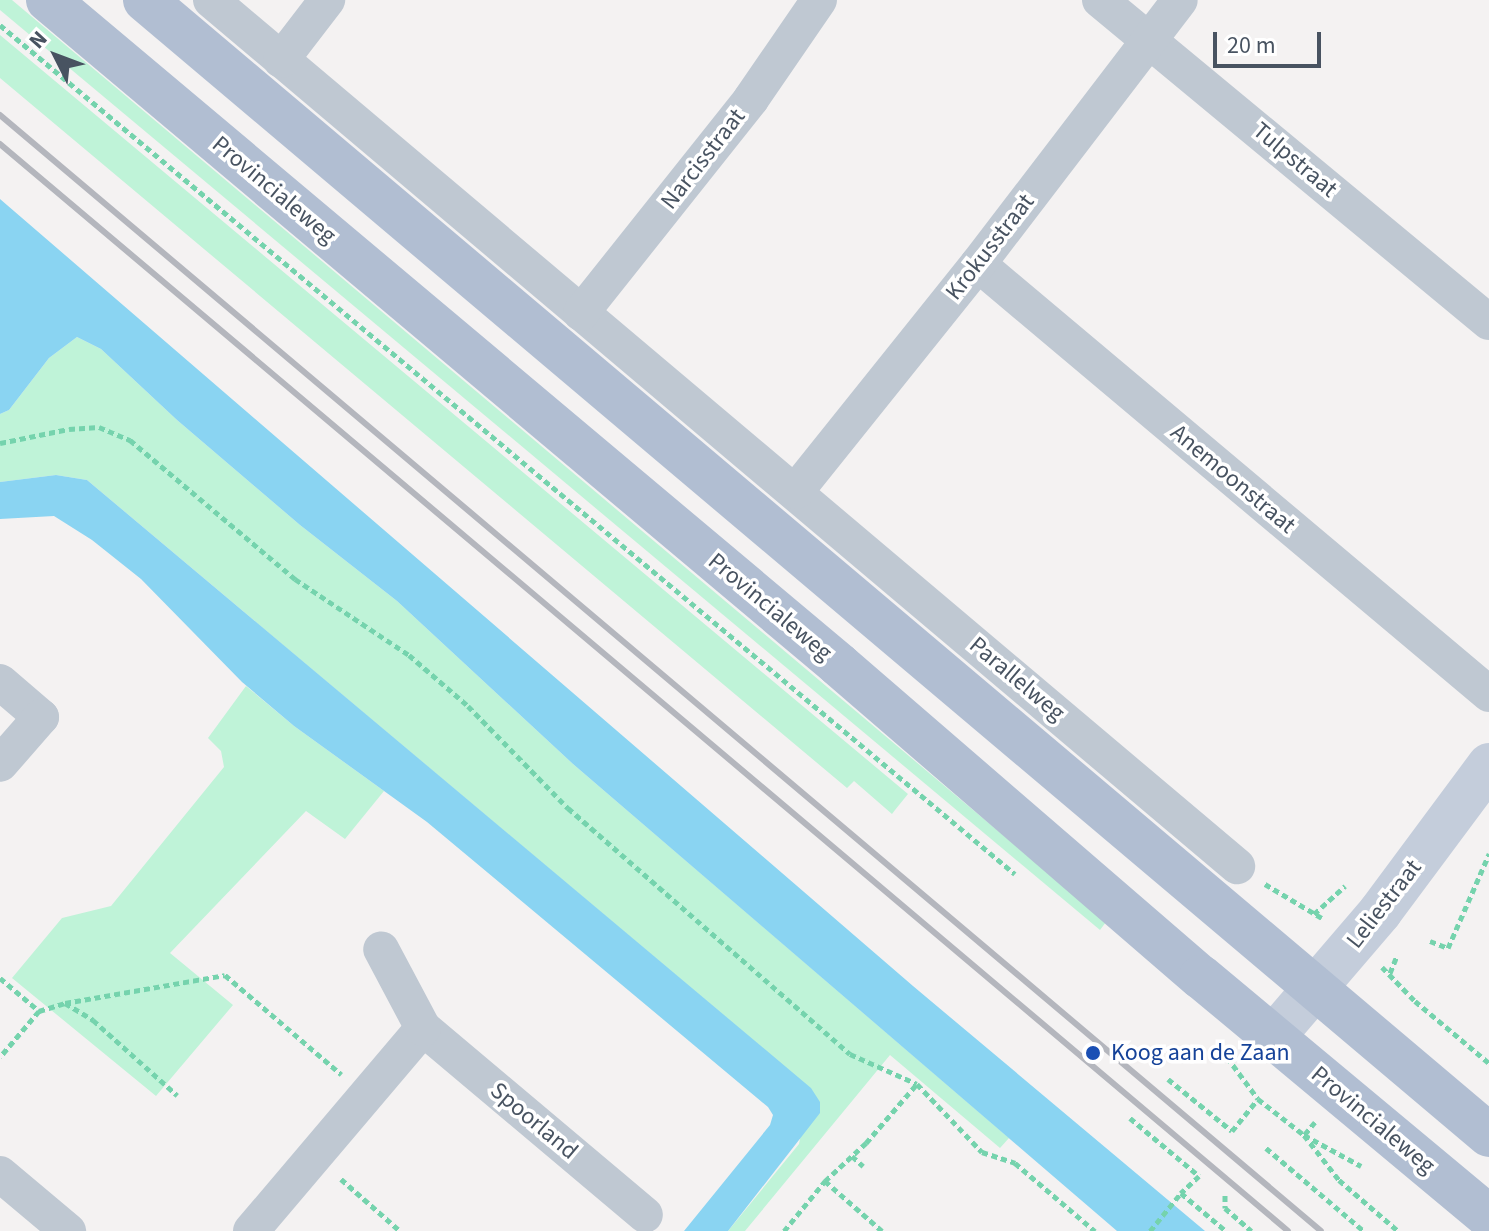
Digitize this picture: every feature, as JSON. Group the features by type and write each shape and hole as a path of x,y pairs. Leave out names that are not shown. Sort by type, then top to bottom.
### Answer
{"main road":[{"name":"Provincialeweg","path":"48,0 1489,1217"},
{"path":"145,0 1489,1135"}],"street":[{"path":"211,0 796,491"},
{"path":"281,60 327,0"},
{"name":"Narcisstraat","path":"581,313 751,99 819,0"},
{"name":"Tulpstraat","path":"1100,0 1489,322"},
{"name":"Krokusstraat","path":"796,491 978,264 1180,0"},
{"name":"Anemoonstraat","path":"978,264 1489,694"},
{"name":"Parallelweg","path":"796,491 1237,866"},
{"path":"0,682 41,717 0,764"},
{"name":"Leliestraat","path":"1273,1037 1380,912 1489,765"},
{"name":"Spoorland","path":"381,949 423,1028 645,1215"},
{"path":"251,1231 423,1028"},
{"path":"0,1174 68,1231"}],"path":[{"path":"0,25 1022,880"},
{"path":"0,443 69,429 99,427 130,440 295,579 409,655 468,706 568,808 850,1054 917,1084 982,1152 1015,1163 1095,1231"},
{"path":"1430,941 1448,948 1489,854"},
{"name":"Leliestraat","path":"1390,973 1415,1001 1489,1063"},
{"path":"0,1057 39,1011 65,1003 225,975 366,1095"},
{"path":"0,978 39,1011"},
{"path":"65,1003 93,1020 177,1095"},
{"path":"1211,1039 1258,1099 1304,1135 1374,1176"},
{"path":"1168,1079 1232,1131 1258,1099"},
{"path":"784,1231 825,1181 917,1084"},
{"path":"1130,1118 1199,1176 1150,1231"},
{"path":"1304,1135 1339,1180 1398,1231"},
{"path":"1266,1148 1364,1231"},
{"path":"315,1156 400,1231"},
{"path":"852,1156 863,1166"},
{"path":"825,1181 882,1231"},
{"path":"1181,1193 1226,1231"},
{"path":"1225,1195 1225,1208 1251,1231"}],"green space":[{"path":"0,0 12,0 1106,922 1100,930 0,10"},
{"path":"0,35 908,794 892,814 854,781 847,788 0,78"},
{"path":"77,337 101,349 177,420 300,525 397,601 573,764 1009,1138 1000,1148 890,1055 745,1231 728,1231 799,1144 810,1088 87,480 56,475 0,482 0,414 9,410 49,358"},
{"path":"246,686 294,726 384,791 345,839 306,811 170,953 233,1005 156,1096 12,978 62,918 111,906 224,767 221,751 208,738"}],"water":[{"path":"0,199 913,986 1205,1231 1117,1231 573,764 397,601 300,525 177,420 101,349 77,337 49,358 9,410 0,414"},
{"path":"56,475 87,480 811,1088 820,1102 820,1113 728,1231 684,1231 770,1125 773,1115 768,1107 427,822 294,726 242,682 141,579 92,540 54,516 0,519 0,482"}],"railway":[{"path":"0,115 1321,1231"},
{"path":"0,144 1288,1231"}],"place":[{"name":"Koog aan de Zaan","path":"1093,1053"}]}
